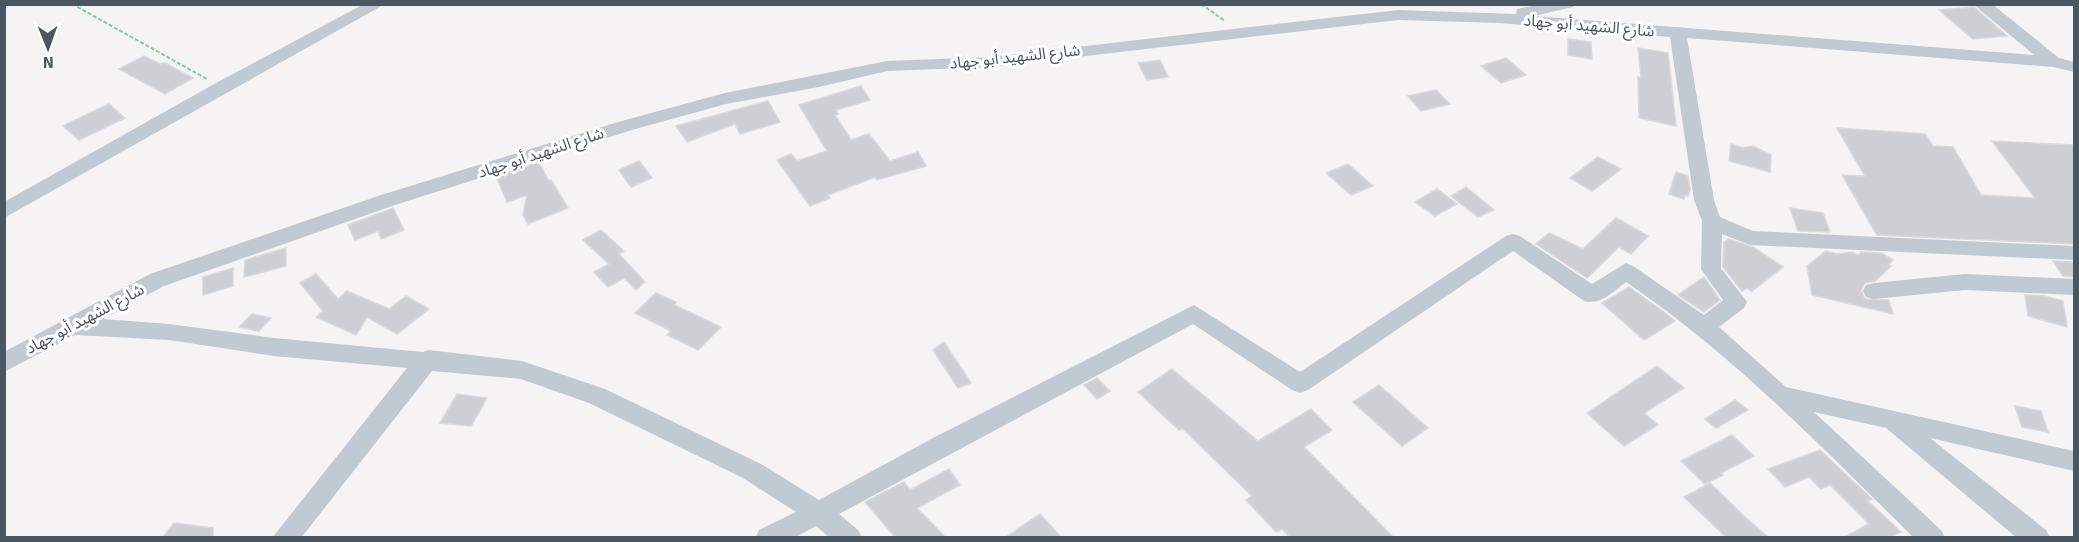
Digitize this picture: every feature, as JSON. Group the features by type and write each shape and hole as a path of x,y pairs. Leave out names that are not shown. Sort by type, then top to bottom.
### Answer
{"street":[{"path":"4,211 222,87 377,4"},
{"path":"1379,4 1398,15"},
{"path":"1499,18 1567,4"},
{"path":"1981,4 2053,62"},
{"name":"شارع الشهيد أبو جهاد","path":"4,363 157,280 388,200 624,126 725,99 819,82 887,66 991,62 1398,15 1499,18 2053,62 2074,67"},
{"path":"1678,33 1704,200 1712,221 1711,269 1736,302 1704,327"},
{"path":"1712,221 1750,238 2074,253"},
{"path":"768,537 819,513 1194,313 1300,384 1513,241 1592,295 1626,271 1704,327 1777,394 1808,418 1932,537"},
{"path":"1874,291 1965,282 2074,287"},
{"path":"72,326 169,332 274,347 428,359 522,370 597,396 752,471 819,513 849,537"},
{"path":"285,537 428,359"},
{"path":"1777,394 1892,422 2074,461"},
{"path":"1892,422 2037,537"}],"path":[{"path":"72,4 222,87"},
{"path":"1201,4 1242,32"}],"building":[{"path":"1974,7 2007,36 1973,39 1939,10"},
{"path":"1568,39 1591,42 1592,59 1568,55"},
{"path":"1638,48 1668,53 1676,126 1639,118 1638,77 1641,78"},
{"path":"144,56 160,64 165,63 193,78 165,94 119,69"},
{"path":"1506,58 1526,75 1501,83 1481,66"},
{"path":"1160,60 1168,77 1147,80 1138,63"},
{"path":"861,86 870,100 836,110 838,114 835,115 851,140 869,134 890,161 918,152 926,166 877,180 875,177 828,195 830,198 810,206 777,160 791,154 797,161 827,151 799,105"},
{"path":"1436,90 1450,104 1421,111 1408,96"},
{"path":"768,101 780,122 740,134 735,124 687,142 676,126"},
{"path":"109,104 125,118 79,140 63,126"},
{"path":"1837,128 1925,134 1933,146 1953,147 1981,195 2035,198 1992,141 2074,145 2074,244 1877,235 1842,175 1865,176"},
{"path":"1731,144 1743,148 1753,146 1771,155 1770,172 1729,161"},
{"path":"1598,157 1621,169 1592,191 1570,178"},
{"path":"639,161 652,178 631,187 619,170"},
{"path":"539,162 568,208 528,224 523,215 527,195 507,202 496,176"},
{"path":"1348,164 1373,186 1351,195 1326,173"},
{"path":"1676,172 1688,176 1690,189 1688,196 1685,195 1684,199 1669,194"},
{"path":"1466,187 1494,210 1478,217 1451,196"},
{"path":"1437,189 1457,204 1435,216 1415,202"},
{"path":"393,208 404,230 381,239 378,231 355,240 348,225"},
{"path":"1790,208 1823,213 1830,232 1798,231"},
{"path":"1616,218 1648,236 1631,254 1619,247 1587,278 1536,244 1549,233 1583,249"},
{"path":"601,230 624,251 619,254 645,282 636,290 624,278 608,287 594,272 609,264 583,240"},
{"path":"1728,239 1753,247 1783,267 1752,291 1747,288 1742,291 1723,267 1724,242"},
{"path":"286,248 286,266 244,277 245,260"},
{"path":"1826,251 1837,254 1853,252 1858,255 1861,252 1882,253 1893,260 1888,265 1891,266 1875,281 1865,283 1861,290 1865,299 1889,300 1893,314 1812,295 1807,266"},
{"path":"2053,261 2074,262 2074,277 2063,276"},
{"path":"233,268 233,286 203,295 203,277"},
{"path":"316,274 338,299 347,291 389,309 406,296 429,309 397,334 367,317 356,335 316,317 323,311 300,283"},
{"path":"1704,277 1720,300 1704,312 1678,295"},
{"path":"1629,287 1675,321 1644,340 1602,303"},
{"path":"656,293 676,302 674,305 721,327 698,350 667,335 671,331 635,313"},
{"path":"2025,295 2045,296 2063,301 2067,327 2028,316"},
{"path":"252,314 271,318 259,331 239,327"},
{"path":"944,342 971,383 958,388 933,350"},
{"path":"1657,366 1684,388 1644,413 1658,425 1624,446 1587,413"},
{"path":"1172,369 1258,441 1311,409 1332,430 1304,447 1393,537 1290,537 1282,529 1276,532 1246,500 1252,496 1182,428 1179,430 1138,392"},
{"path":"1097,378 1110,391 1097,399 1084,385"},
{"path":"1379,385 1428,428 1402,446 1353,402"},
{"path":"457,394 487,398 471,426 440,423"},
{"path":"1735,400 1748,410 1716,428 1705,419"},
{"path":"2015,406 2041,411 2048,432 2022,427"},
{"path":"1732,435 1754,456 1721,473 1723,475 1705,484 1681,461"},
{"path":"1820,450 1872,499 1868,501 1901,532 1890,537 1844,537 1869,524 1830,485 1821,489 1809,477 1785,487 1768,469"},
{"path":"949,469 960,485 917,508 945,537 895,537 865,502 904,482 910,490"},
{"path":"1710,483 1768,537 1726,537 1684,497"},
{"path":"1040,514 1061,537 1006,537"},
{"path":"174,523 213,528 213,537 163,537"}]}
